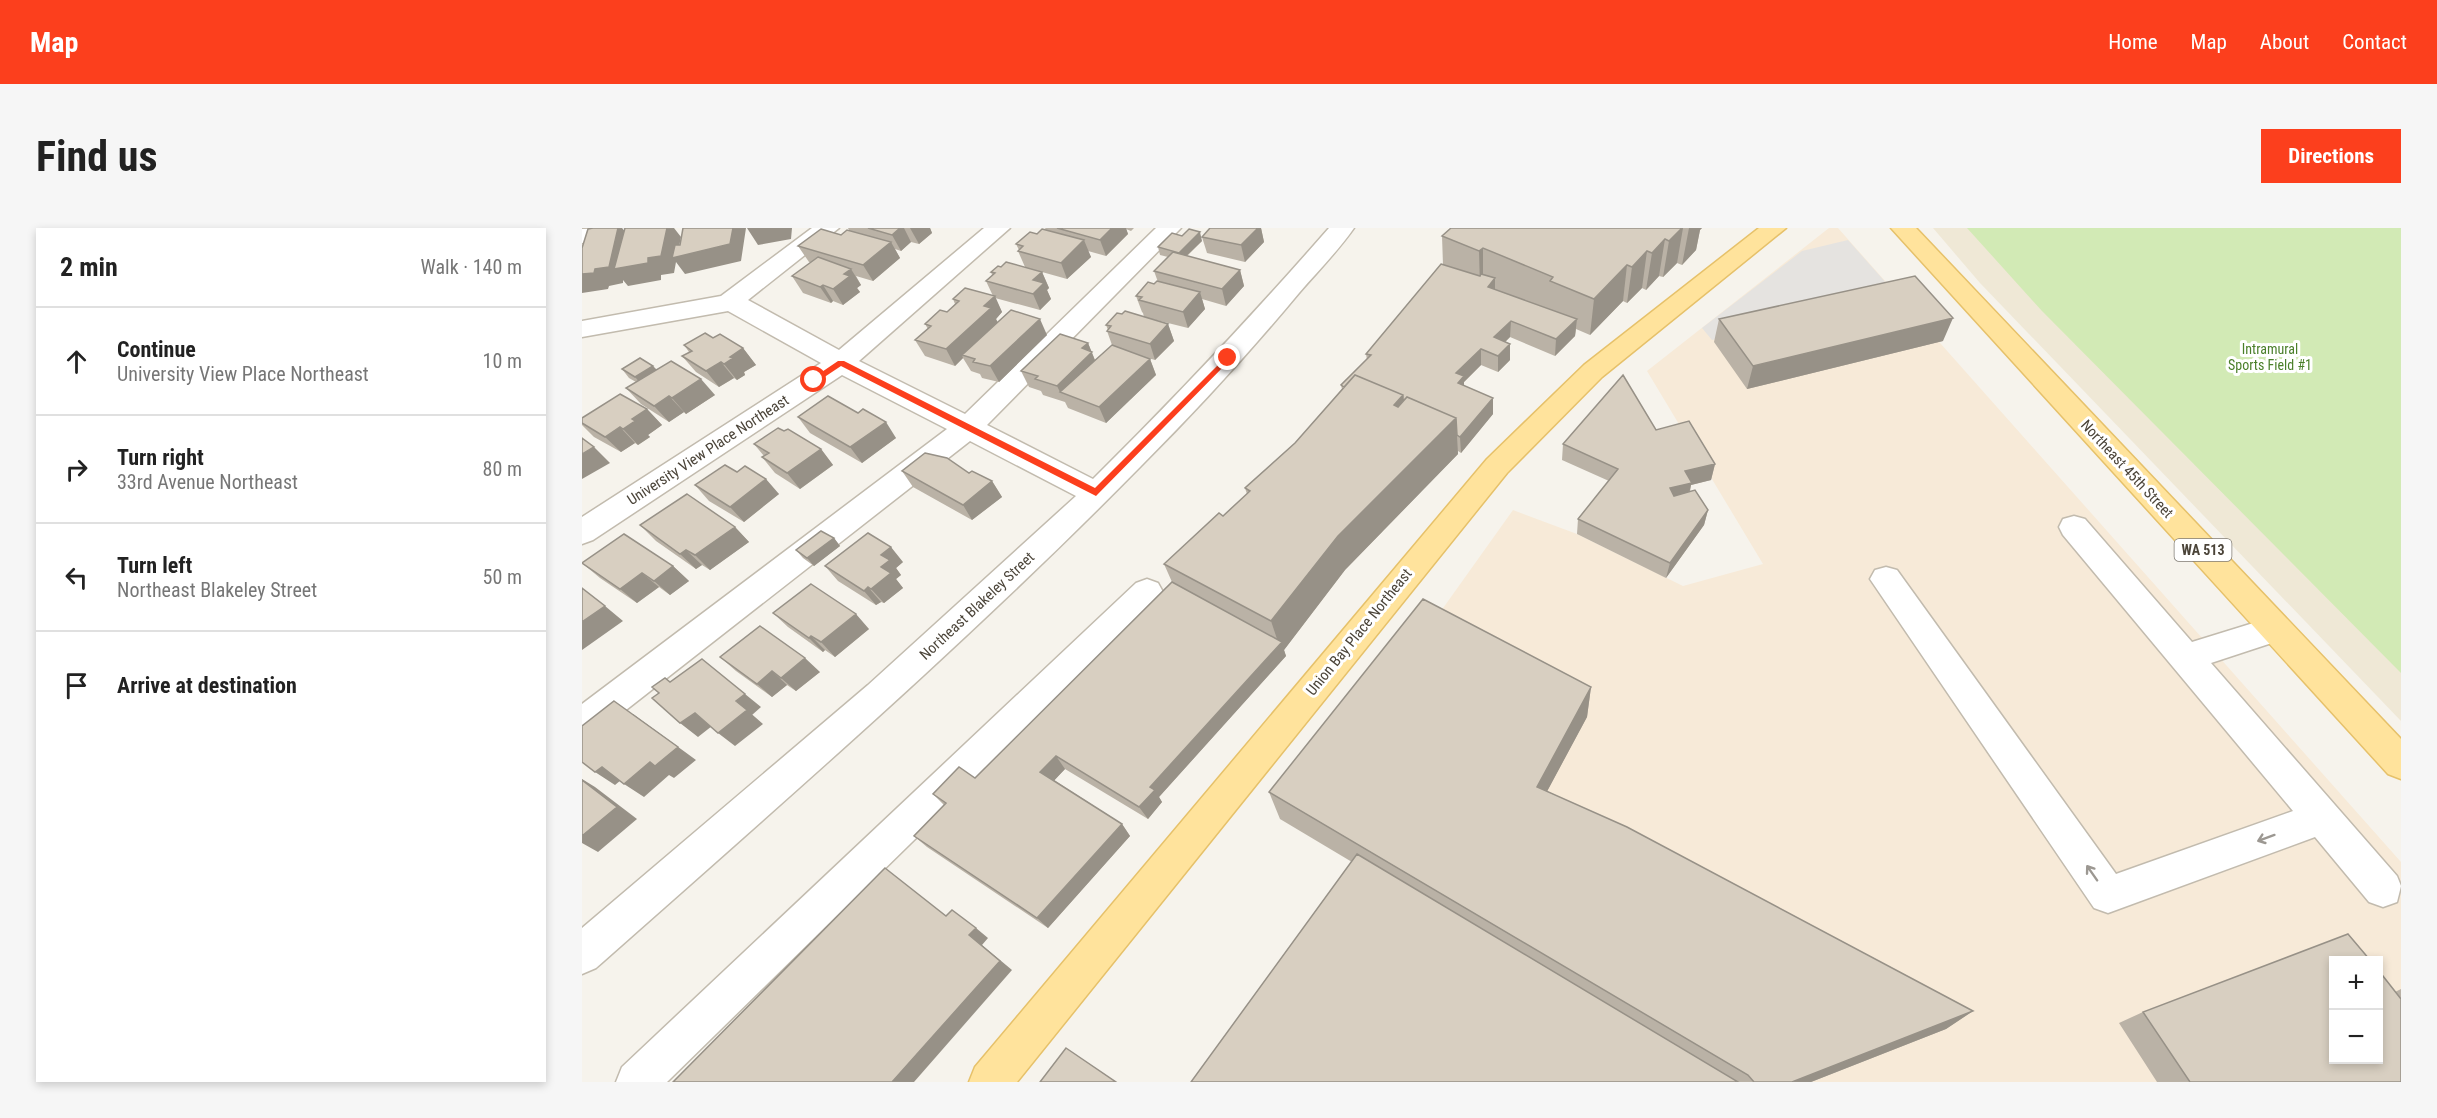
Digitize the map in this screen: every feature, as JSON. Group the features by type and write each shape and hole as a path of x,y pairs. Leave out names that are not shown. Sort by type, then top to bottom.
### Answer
{"main road":[{"name":"Union Bay Place Northeast","path":"990,1082 1497,466 1593,371 1774,228"},
{"name":"Northeast 45th Street","path":"1903,228 2401,763"},
{"path":"1936,228 1970,299"}],"street":[{"path":"582,236 632,228"},
{"path":"728,303 827,228"},
{"name":"University View Place Northeast","path":"582,532 841,363 998,228"},
{"path":"582,724 969,427 1169,228"},
{"name":"Northeast Blakeley Street","path":"582,954 894,683 1096,493 1228,358 1342,228"},
{"path":"582,329 728,303 741,306 841,363 1096,493"},
{"path":"2074,527 2383,889"},
{"path":"1886,579 2108,895 2321,818"},
{"path":"637,1082 1147,592"},
{"path":"2186,658 2276,628"}],"shaded area":[{"path":"1829,228 1838,228 2401,862 2401,1082 1811,1082 1945,1029 1535,814 1426,632 1513,510 1577,534 1683,586 1763,564 1647,371"},
{"name":"Intramural Sports Field #1","path":"1933,228 2401,228 2401,721 1980,283"},
{"path":"1848,240 1896,294 1712,340 1702,328 1802,251"}],"green space":[{"name":"Intramural Sports Field #1","path":"1967,228 2401,228 2401,673 2042,311"}],"building":[{"path":"618,228 609,267 595,269 594,273 582,274 582,248 588,229"},
{"path":"625,228 667,228 661,256 648,258 648,263 614,269"},
{"path":"683,228 733,228 730,244 672,258 675,245 680,245"},
{"path":"868,228 900,228 892,235"},
{"path":"1057,228 1112,228 1100,240"},
{"path":"1210,228 1258,228 1241,245 1202,237"},
{"path":"1451,228 1682,228 1669,241 1665,239 1652,253 1647,251 1632,267 1627,265 1594,299 1550,281 1553,277 1483,248 1479,251 1442,236"},
{"path":"821,229 841,235 847,230 891,242 863,265 798,246"},
{"path":"1042,229 1084,240 1061,263 1018,251 1023,246 1016,244 1030,232 1037,234"},
{"path":"1189,229 1200,232 1179,253 1158,247 1172,233 1182,236"},
{"path":"1173,252 1240,270 1222,289 1154,271"},
{"path":"818,257 851,269 844,274 850,276 833,289 823,285 820,287 792,276"},
{"path":"1006,262 1042,272 1033,280 1044,283 1033,294 986,281 995,273 991,272"},
{"path":"1441,264 1480,276 1481,274 1495,278 1488,287 1577,319 1556,339 1511,321 1494,337 1510,344 1498,356 1481,349 1456,373 1464,376 1458,383 1493,398 1460,437 1457,435 1456,418 1407,397 1403,401 1403,395 1355,375 1344,387 1341,385 1371,355 1366,354"},
{"path":"1915,276 1953,318 1753,366 1719,319"},
{"path":"1157,281 1200,292 1183,312 1139,300 1142,297 1136,296 1148,282 1154,284"},
{"path":"965,288 995,296 984,306 991,308 946,349 915,340 931,326 925,324 940,310 947,312 959,301 953,299"},
{"path":"1011,310 1040,319 990,366 973,362 975,359 962,355"},
{"path":"1125,311 1168,324 1150,344 1107,331 1111,326 1106,325 1117,313 1122,314"},
{"path":"705,333 713,338 720,334 743,348 724,364 721,362 706,371 682,356 692,351 684,345"},
{"path":"1060,334 1088,343 1082,348 1092,352 1057,386 1035,379 1038,376 1021,371"},
{"path":"1112,345 1150,359 1099,407 1060,392"},
{"path":"640,358 653,366 635,377 622,369"},
{"path":"671,361 701,379 672,398 669,396 654,406 626,388"},
{"path":"1355,375 1403,395 1394,405 1398,407 1407,397 1456,418 1338,536 1271,621 1164,564 1219,513 1223,516 1250,491 1245,488 1295,443"},
{"path":"1623,375 1656,430 1689,421 1715,464 1685,471 1692,483 1670,488 1674,496 1695,490 1708,510 1670,563 1578,519 1618,469 1563,444"},
{"path":"620,394 647,409 632,419 635,421 623,429 620,427 605,437 582,423 582,418"},
{"path":"828,396 858,413 863,409 886,422 850,447 798,417"},
{"path":"778,428 784,431 788,429 821,449 787,473 762,457 769,453 754,444"},
{"path":"582,438 594,447 582,454"},
{"path":"925,453 947,458 969,473 972,471 992,481 963,505 902,471"},
{"path":"725,465 737,472 745,466 766,479 730,507 695,485"},
{"path":"687,494 735,527 695,555 686,550 680,554 640,525"},
{"path":"821,531 834,538 807,558 796,550"},
{"path":"868,533 891,547 881,555 890,560 881,567 891,573 871,589 868,587 864,591 825,566"},
{"path":"624,534 673,566 654,581 642,573 620,589 582,563"},
{"path":"1172,582 1282,642 1150,787 1155,790 1139,807 1056,756 1040,772 1122,824 1037,918 914,836 946,803 933,794 959,767 975,778"},
{"path":"811,584 856,614 821,642 811,636 809,638 773,613"},
{"path":"582,588 605,606 582,622"},
{"path":"1423,599 1591,687 1537,787 1627,827 1973,1011 1792,1082 1754,1082 1748,1075 1269,792"},
{"path":"760,626 805,658 781,678 772,671 757,684 720,657"},
{"path":"702,659 745,694 736,701 747,710 718,733 695,713 680,723 652,698 659,693 652,687 665,678 670,682"},
{"path":"614,701 678,747 655,766 650,762 624,784 602,767 595,772 582,762 582,726"},
{"path":"582,780 617,807 582,836"},
{"path":"1357,854 1738,1082 1191,1082"},
{"path":"885,868 946,916 952,910 976,928 969,935 1000,961 892,1082 673,1082"},
{"path":"2348,934 2367,956 2329,956 2329,1064 2383,1064 2383,976 2401,999 2401,1082 2190,1082 2143,1012"},
{"path":"1066,1048 1116,1082 1040,1082"}],"route":[{"path":"814,380 841,363 1096,493 1228,358"}]}
